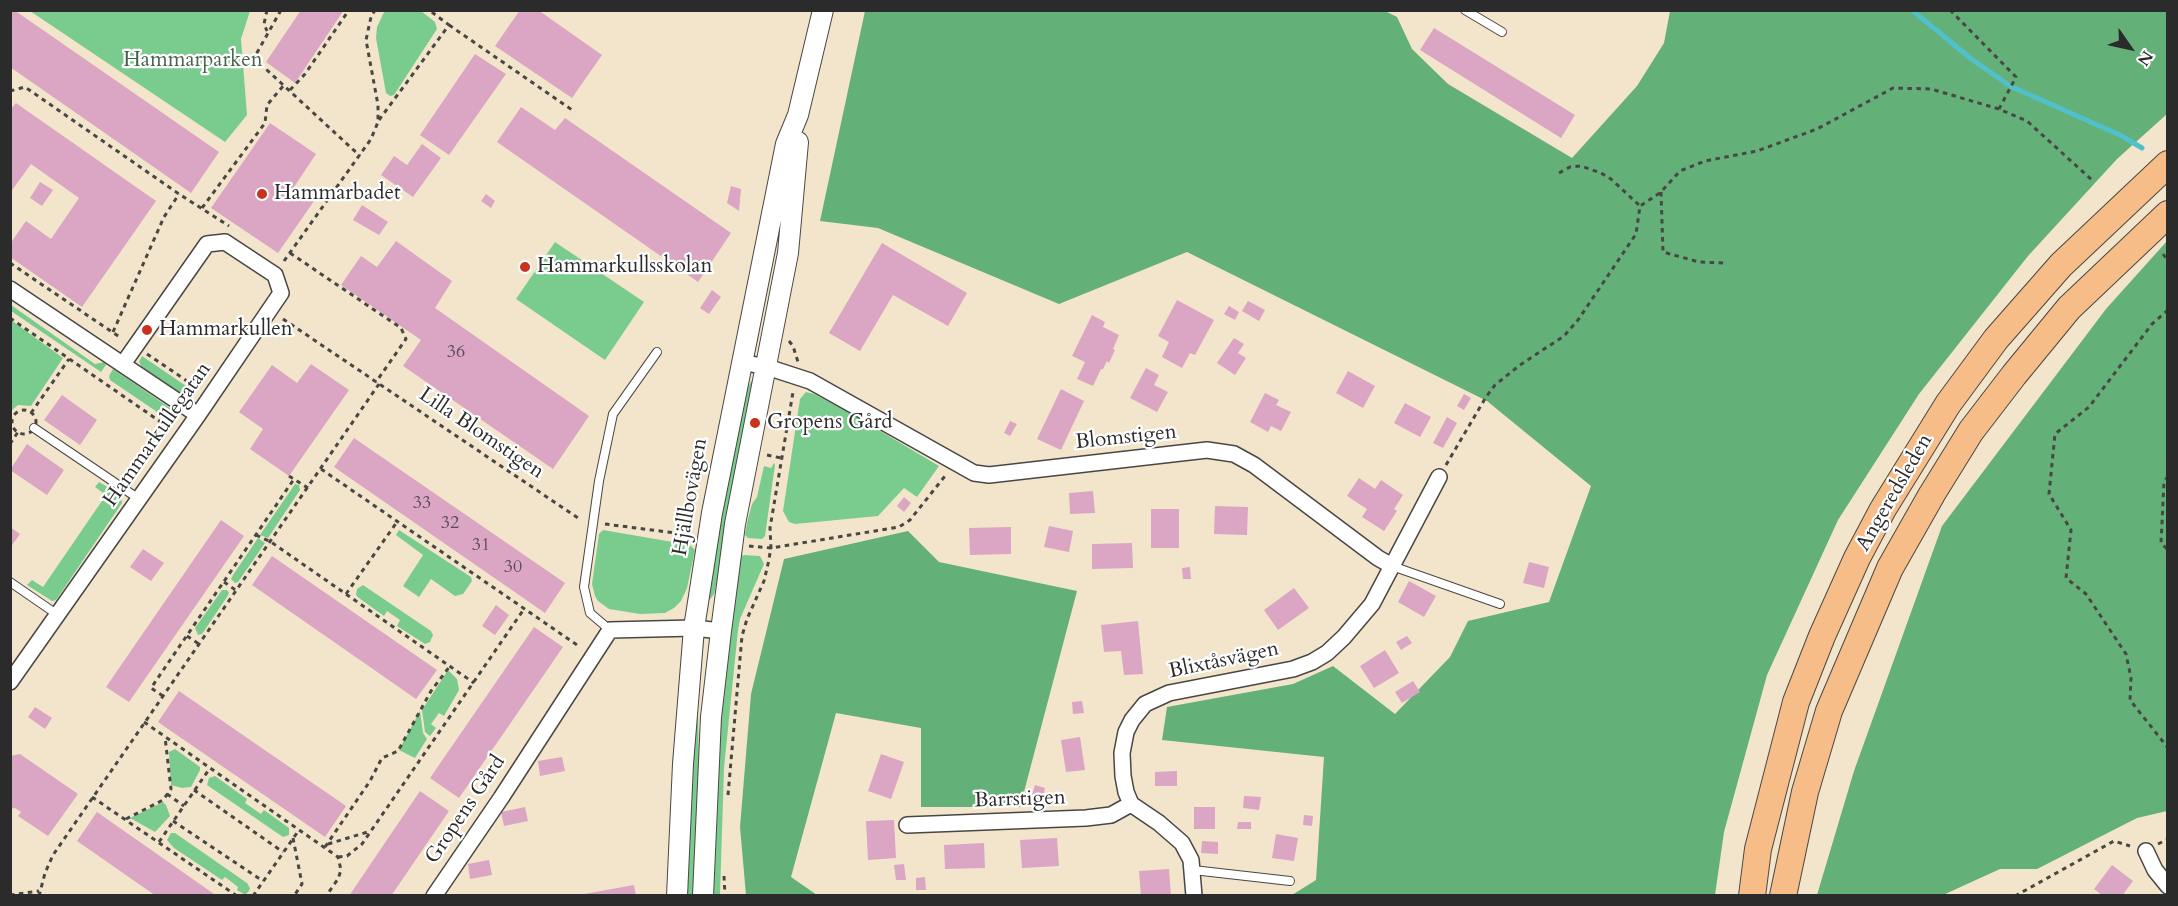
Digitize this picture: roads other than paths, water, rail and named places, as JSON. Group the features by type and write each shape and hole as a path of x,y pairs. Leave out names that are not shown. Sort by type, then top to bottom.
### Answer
{"highway":[{"name":"Angeredsleden","path":"1752,896 1758,849 1796,702 1822,636 1882,509 1947,404 1996,339 2061,265 2168,164"},
{"name":"Angeredsleden","path":"1783,896 1805,792 1828,711 1864,626 1900,550 1971,431 2014,375 2069,308 2168,214"}],"street":[{"name":"Hjällbovägen","path":"676,896 683,753 694,628 712,513 786,144 798,115 823,10"},
{"name":"Hjällbovägen","path":"703,896 711,717 721,631 735,524 788,253 798,147 798,115"},
{"name":"Hammarkullegatan","path":"10,682 270,310 281,292 275,275 225,242 207,244 123,364"},
{"path":"10,289 198,415"},
{"name":"Blomstigen","path":"741,362 767,367 828,389 974,473 989,475 1207,450 1234,454 1254,465 1378,558 1392,566"},
{"name":"Blixtåsvägen","path":"1131,804 1123,776 1122,753 1126,732 1145,704 1169,693 1293,669 1327,653 1370,608 1438,477"},
{"path":"610,630 694,628 721,631"},
{"name":"Gropens Gård","path":"434,896 610,630"},
{"path":"1131,804 1159,823 1182,843 1191,860 1194,896"},
{"name":"Barrstigen","path":"907,825 1086,818 1111,814 1131,804"},
{"path":"2146,851 2155,870 2168,886"}],"lane":[{"path":"1465,10 1502,32"},
{"path":"610,630 590,613 584,587 592,522 613,414 657,352"},
{"path":"34,428 139,499"},
{"name":"Blomstigen","path":"1392,566 1500,604"},
{"path":"10,582 58,615"},
{"path":"1193,870 1290,882"}],"waterway":[{"path":"1912,10 1970,58 2010,86 2122,136 2142,148"}],"place":[{"name":"Hammarbadet","path":"262,194"},
{"name":"Hammarkullsskolan","path":"525,267"},
{"name":"Hammarkullen","path":"147,330"},
{"name":"Gropens Gård","path":"755,423"}],"park label":[{"name":"Hammarparken","path":"193,61"}]}
